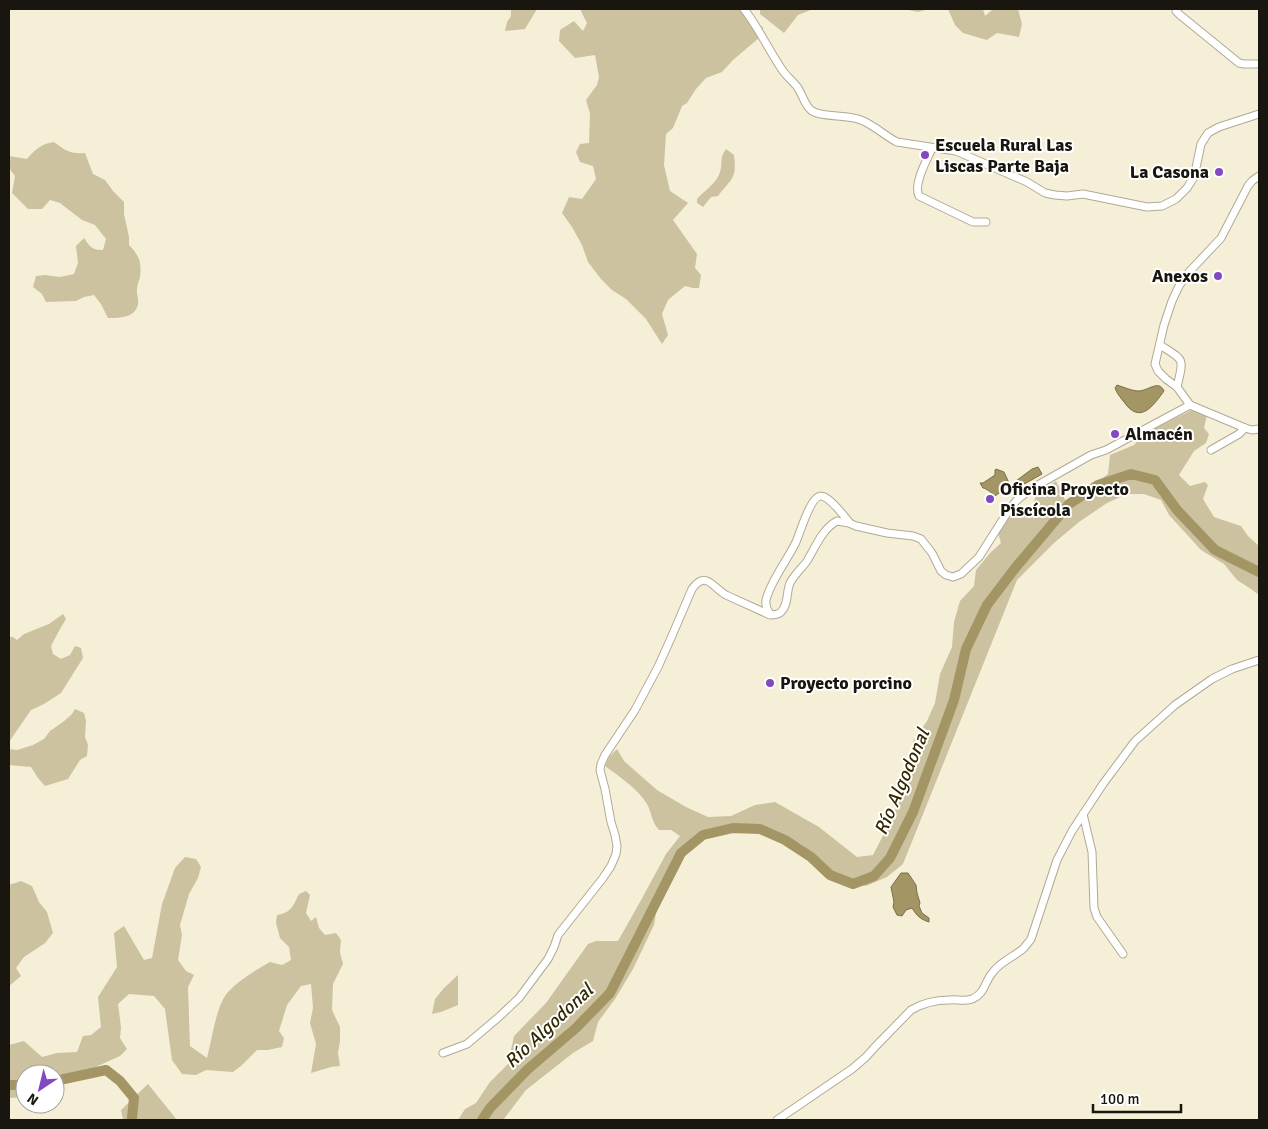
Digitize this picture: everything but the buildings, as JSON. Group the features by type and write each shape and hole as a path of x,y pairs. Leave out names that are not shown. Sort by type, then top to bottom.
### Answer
{"street":[{"path":"744,9 784,72 797,87 807,107 814,112 862,120 897,142 956,151 1027,182 1045,193 1061,196 1083,194 1147,207 1162,206 1176,199 1187,188 1194,177 1201,144 1208,133 1219,127 1259,114"},
{"path":"1176,9 1180,15 1239,62 1259,64"},
{"path":"932,148 919,179 917,188 919,196 973,222 986,222"},
{"path":"1259,176 1248,186 1221,238 1189,272 1179,286 1164,325 1155,364 1158,371 1166,380 1177,387 1190,405 1252,430 1259,429"},
{"path":"1160,345 1179,358 1182,363 1177,387"},
{"path":"770,615 766,600 772,584 800,534 808,512 817,497 825,497 849,522 856,526 921,539 932,553 941,571 953,577 961,574 979,557 1016,501 1029,490 1091,455 1106,450 1190,405"},
{"path":"1211,450 1247,428 1259,424"},
{"path":"443,1053 467,1044 519,998 548,959 558,935 611,866 617,846 600,770 601,764 640,701 672,638 692,589 700,581 708,581 720,591 770,615 774,615 781,612 789,594 791,581 806,562 821,537 836,521 849,522"},
{"path":"777,1120 852,1069 919,1005 950,1000 971,1000 980,995 992,973 1024,948 1031,939 1057,860 1072,831 1135,741 1175,705 1212,679 1232,669 1259,660"},
{"path":"1083,814 1092,852 1096,917 1123,954"}],"shaded area":[{"path":"511,9 537,9 525,29 505,31 511,16"},
{"path":"580,9 749,9 747,20 763,27 760,37 722,72 706,78 696,89 687,103 682,106 673,128 666,134 664,165 670,191 688,203 673,220 697,254 695,268 701,275 699,288 685,286 668,300 662,314 668,335 662,344 646,319 626,299 612,290 588,262 582,245 562,213 569,197 582,199 596,179 593,166 580,162 576,152 580,144 589,143 590,114 586,100 597,85 599,77 595,55 575,58 559,41 560,30 574,21 583,31 587,23"},
{"path":"760,9 813,9 798,15 784,33 760,14"},
{"path":"904,9 929,9 918,12"},
{"path":"948,9 983,9 985,16 993,9 1018,9 1022,24 1019,37 997,33 987,40 963,33 955,25"},
{"path":"54,142 68,151 85,153 93,174 105,180 124,202 129,245 135,252 141,268 137,288 138,306 129,315 108,318 94,295 76,301 46,302 42,294 33,287 36,276 60,277 74,274 78,263 76,246 84,238 88,244 99,250 103,250 106,239 95,225 82,220 60,203 50,200 42,209 28,209 12,193 15,176 9,168 9,156 27,159 39,148"},
{"path":"726,149 734,155 734,174 718,196 711,197 703,207 697,203 697,199 714,183 721,169"},
{"path":"1117,385 1138,391 1159,386 1164,391 1151,407 1141,413 1130,409 1118,394 1115,388"},
{"path":"1192,410 1207,415 1204,428 1209,434 1206,443 1194,451 1179,475 1190,486 1205,482 1208,485 1203,499 1214,517 1241,526 1259,546 1259,595 1237,580 1224,564 1201,550 1169,515 1161,500 1144,494 1127,494 1107,503 1079,522 1054,543 1017,580 903,864 887,877 866,886 839,877 801,844 768,829 732,827 703,834 680,853 660,889 654,925 633,969 615,999 598,1022 593,1041 573,1053 526,1090 503,1120 458,1120 465,1109 476,1103 490,1082 508,1064 514,1036 546,1003 588,944 596,941 618,941 666,854 680,836 671,830 659,830 643,798 628,783 605,766 609,757 617,749 624,761 657,790 708,817 731,816 755,805 775,802 819,827 857,857 873,855 890,822 919,752 912,743 927,721 935,703 940,674 952,647 954,622 960,601 974,586 976,570 1001,543 998,533 1013,512 1031,508 1037,494 1056,481 1067,504 1108,474 1110,455 1134,445 1145,433"},
{"path":"1038,467 1042,474 1019,487 1016,481 1032,469"},
{"path":"996,469 1004,472 1010,485 995,496 983,488 980,483 995,475"},
{"path":"63,614 66,619 51,646 53,654 61,659 70,655 75,646 81,648 83,658 61,693 31,710 9,742 9,637 17,640 24,634 49,624"},
{"path":"75,709 84,713 86,721 85,737 88,745 87,756 80,760 68,779 45,786 31,767 9,765 9,749 17,750 44,739 50,731 63,722"},
{"path":"185,857 196,859 201,867 198,878 189,894 180,925 182,935 178,960 186,971 194,975 188,987 190,1046 207,1058 218,1013 229,991 243,979 270,962 282,965 291,960 289,947 280,938 276,923 277,915 289,911 299,894 306,891 310,895 306,913 311,921 316,917 319,928 325,935 336,933 341,940 340,952 343,964 333,984 332,1010 340,1027 338,1053 340,1066 311,1073 316,1044 310,1023 313,1008 311,984 301,986 287,1005 279,1031 284,1038 282,1047 257,1050 233,1072 206,1070 196,1075 182,1074 172,1060 165,1009 154,996 129,994 118,1004 121,1027 120,1038 127,1049 120,1056 89,1070 65,1075 65,1064 15,1064 15,1081 9,1081 9,1045 24,1041 42,1057 57,1053 77,1052 83,1036 91,1035 101,1027 98,997 117,967 114,933 124,926 144,960 152,958 162,904 175,868"},
{"path":"901,873 908,873 916,885 919,906 922,913 929,918 929,922 919,917 912,908 906,910 902,916 897,915 893,907 891,887"},
{"path":"21,881 32,886 39,902 47,912 53,933 45,943 24,957 16,968 21,976 9,986 9,885"},
{"path":"458,975 458,1005 432,1014 435,999"},
{"path":"148,1084 177,1120 123,1120 121,1110"},
{"path":"9,1086 15,1086 15,1098 9,1098"}],"waterway":[{"name":"Río Algodonal","path":"482,1120 490,1108 528,1069 576,1028 610,993 681,853 703,835 733,828 760,829 785,840 811,857 830,875 853,884 874,876 890,858 913,812 954,700 966,649 987,605 1069,504 1098,485 1131,474 1155,480 1177,510 1215,550 1259,572"},
{"name":"Río Algodonal","path":"65,1079 106,1070 120,1081 134,1098 132,1120"},
{"name":"Río Algodonal","path":"9,1085 15,1085"}],"place":[{"name":"Escuela Rural Las Liscas Parte Baja","path":"925,155"},
{"name":"La Casona","path":"1219,172"},
{"name":"Anexos","path":"1218,276"},
{"name":"Almacén","path":"1115,434"},
{"name":"Oficina Proyecto Piscícola","path":"990,499"},
{"name":"Proyecto porcino","path":"770,683"}]}
